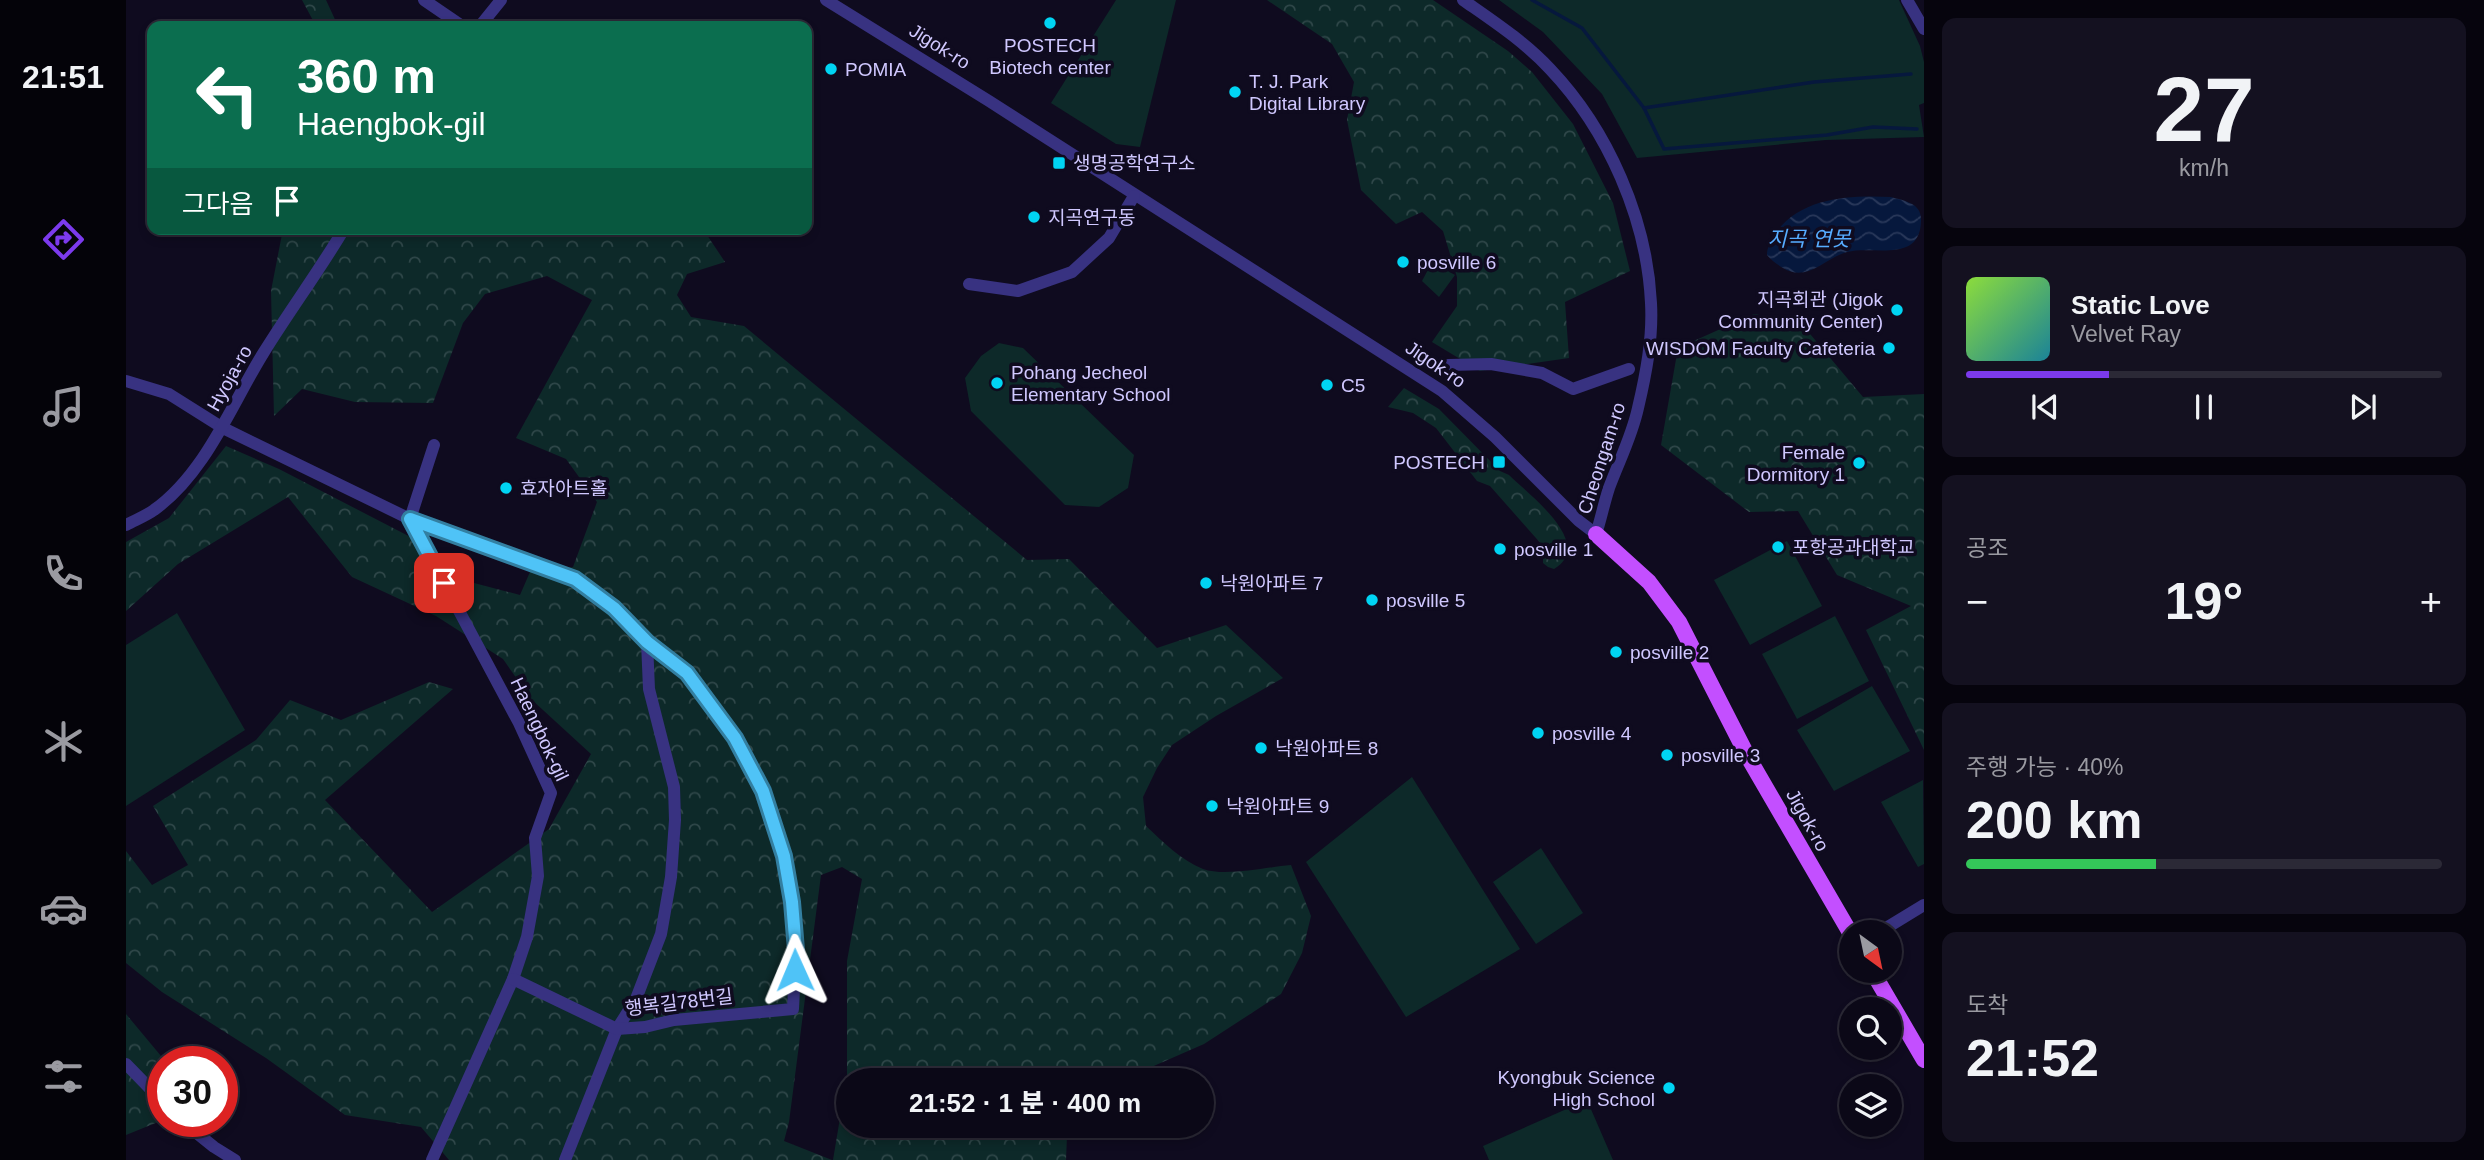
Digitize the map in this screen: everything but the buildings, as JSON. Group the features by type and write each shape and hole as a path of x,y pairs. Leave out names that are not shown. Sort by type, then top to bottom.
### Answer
{"main road":[{"name":"Jigok-ro","path":"1597,534 1648,582 1679,622 1748,757 1843,920"},
{"path":"1880,984 1924,1060"}],"street":[{"path":"424,0 455,21"},
{"path":"484,21 501,0"},
{"name":"Jigok-ro","path":"826,0 1442,391 1495,437 1579,521 1597,534"},
{"name":"Cheongam-ro","path":"1463,0 1533,52 1570,93 1588,118 1617,170 1642,241 1651,306 1645,370 1630,438 1609,490 1597,534"},
{"path":"1907,0 1924,29"},
{"path":"969,284 1018,290 1072,272 1109,238 1134,196"},
{"name":"Hyoja-ro","path":"126,526 153,511 169,498 223,428 263,353 340,235"},
{"path":"1448,366 1491,364 1542,373 1573,389 1629,369"},
{"path":"126,382 160,390 223,428 410,519 434,445"},
{"name":"행복길78번길","path":"410,519 575,579 614,608 647,642 687,673 735,738 763,791 784,856 792,902 796,950 793,1009 674,1020 645,1027 617,1029"},
{"name":"Haengbok-gil","path":"410,519 519,723 551,793 535,838 538,876 527,937 513,979 432,1160"},
{"name":"행복길78번길","path":"565,1160 617,1029 636,999 661,934 671,877 674,787 649,689 647,642"},
{"path":"1899,920 1924,905"},
{"path":"513,979 617,1029"},
{"path":"126,1064 147,1086"},
{"path":"202,1137 235,1160"}],"green space":[{"path":"302,0 326,0 336,21 313,21"},
{"path":"1116,0 1176,0 1140,147 1116,144 1051,103"},
{"path":"1267,0 1433,0 1508,51 1532,72 1573,124 1613,203 1630,271 1565,302 1569,358 1480,371 1432,342 1457,306 1457,277 1443,231 1422,212 1396,224 1361,190 1347,120 1354,82 1332,44"},
{"path":"1499,0 1899,0 1920,46 1924,62 1924,103 1919,105 1924,137 1826,140 1637,158 1602,94 1543,32"},
{"path":"282,235 707,235 725,262 687,274 677,295 691,317 744,326 1027,560 1069,559 1157,648 1226,625 1283,678 1172,745 1143,797 1146,826 1180,856 1203,869 1234,872 1291,865 1311,916 1302,953 1281,994 1204,1044 1149,1068 847,1068 847,961 862,879 842,867 821,875 789,1122 784,1141 832,1160 449,1160 421,1127 345,1115 266,1058 162,992 126,963 126,851 152,885 188,865 153,806 256,740 290,700 341,720 429,682 453,689 325,800 432,912 549,829 591,754 531,699 503,659 436,616 352,577 288,497 178,564 126,611 126,542 169,518 226,446 279,469 424,544 459,579 520,595 530,572 573,567 597,502 566,459 516,438 592,300 547,276 485,294 463,323 433,403 355,402 302,389 274,416 271,291"},
{"path":"1432,262 1455,275 1439,297 1422,281"},
{"path":"1754,314 1800,322 1863,397 1924,394 1924,750 1866,630 1911,606 1837,575 1798,511 1749,512 1661,445 1678,348"},
{"path":"999,343 1023,348 1134,455 1128,488 1099,507 1065,505 971,411 965,378 981,356"},
{"path":"1404,388 1439,409 1500,471 1509,475 1543,506 1563,533 1567,546 1565,559 1554,569 1543,563 1543,546 1490,486 1477,481 1436,428 1413,413 1388,407"},
{"path":"1787,541 1822,606 1750,645 1714,580"},
{"path":"177,613 245,730 126,806 126,645"},
{"path":"1835,616 1869,681 1797,719 1762,654"},
{"path":"1872,686 1910,751 1834,791 1797,730"},
{"path":"1412,777 1520,949 1406,1017 1306,862"},
{"path":"1923,780 1924,864 1918,867 1881,802"},
{"path":"1541,848 1583,913 1536,944 1493,882"},
{"path":"126,1014 153,1046 147,1046 147,1126 126,1135"},
{"path":"1587,1100 1613,1160 1489,1160 1483,1146"},
{"path":"837,1138 1067,1138 1066,1160 833,1160"}],"water":[{"name":"지곡 연못","path":"1891,197 1912,204 1921,215 1919,234 1913,243 1904,248 1847,252 1800,273 1783,268 1767,255 1775,234 1798,212 1843,198"}],"waterway":[{"path":"1532,0 1582,28 1644,108 1664,149 1827,135 1873,127 1917,129"},
{"path":"1644,108 1814,82 1911,74"}],"place":[{"name":"POSTECH Biotech center","path":"1050,23"},
{"name":"POMIA","path":"831,69"},
{"name":"T. J. Park Digital Library","path":"1235,92"},
{"name":"생명공학연구소","path":"1059,163"},
{"name":"지곡연구동","path":"1034,217"},
{"name":"posville 6","path":"1403,262"},
{"name":"지곡회관 (Jigok Community Center)","path":"1897,310"},
{"name":"WISDOM Faculty Cafeteria","path":"1889,348"},
{"name":"Pohang Jecheol Elementary School","path":"997,383"},
{"name":"C5","path":"1327,385"},
{"name":"POSTECH","path":"1499,462"},
{"name":"Female Dormitory 1","path":"1859,463"},
{"name":"효자아트홀","path":"506,488"},
{"name":"포항공과대학교","path":"1778,547"},
{"name":"posville 1","path":"1500,549"},
{"name":"낙원아파트 7","path":"1206,583"},
{"name":"posville 5","path":"1372,600"},
{"name":"posville 2","path":"1616,652"},
{"name":"posville 4","path":"1538,733"},
{"name":"낙원아파트 8","path":"1261,748"},
{"name":"posville 3","path":"1667,755"},
{"name":"낙원아파트 9","path":"1212,806"},
{"name":"Kyongbuk Science High School","path":"1669,1088"}],"route":[{"path":"444,583 410,519 575,579 614,608 647,642 687,673 735,738 763,791 784,856 792,902 795,970"}]}
